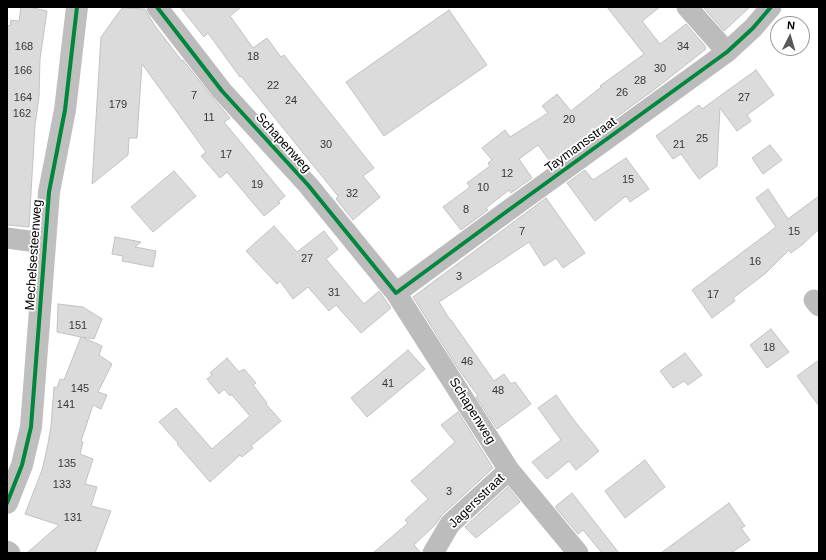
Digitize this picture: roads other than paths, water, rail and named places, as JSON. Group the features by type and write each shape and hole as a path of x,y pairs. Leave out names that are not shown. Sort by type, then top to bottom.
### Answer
{"main road":[{"name":"Mechelsesteenweg","path":"7,503 22,464 34,408 44,243 49,192 65,110 77,7"}],"street":[{"name":"Schapenweg","path":"157,7 222,91 308,185 396,293 509,470 578,553"},
{"path":"687,7 727,52"},
{"name":"Taymansstraat","path":"396,293 727,52 753,28 771,7"},
{"path":"7,238 44,243"},
{"name":"Jagersstraat","path":"433,553 450,524 509,470"}]}
